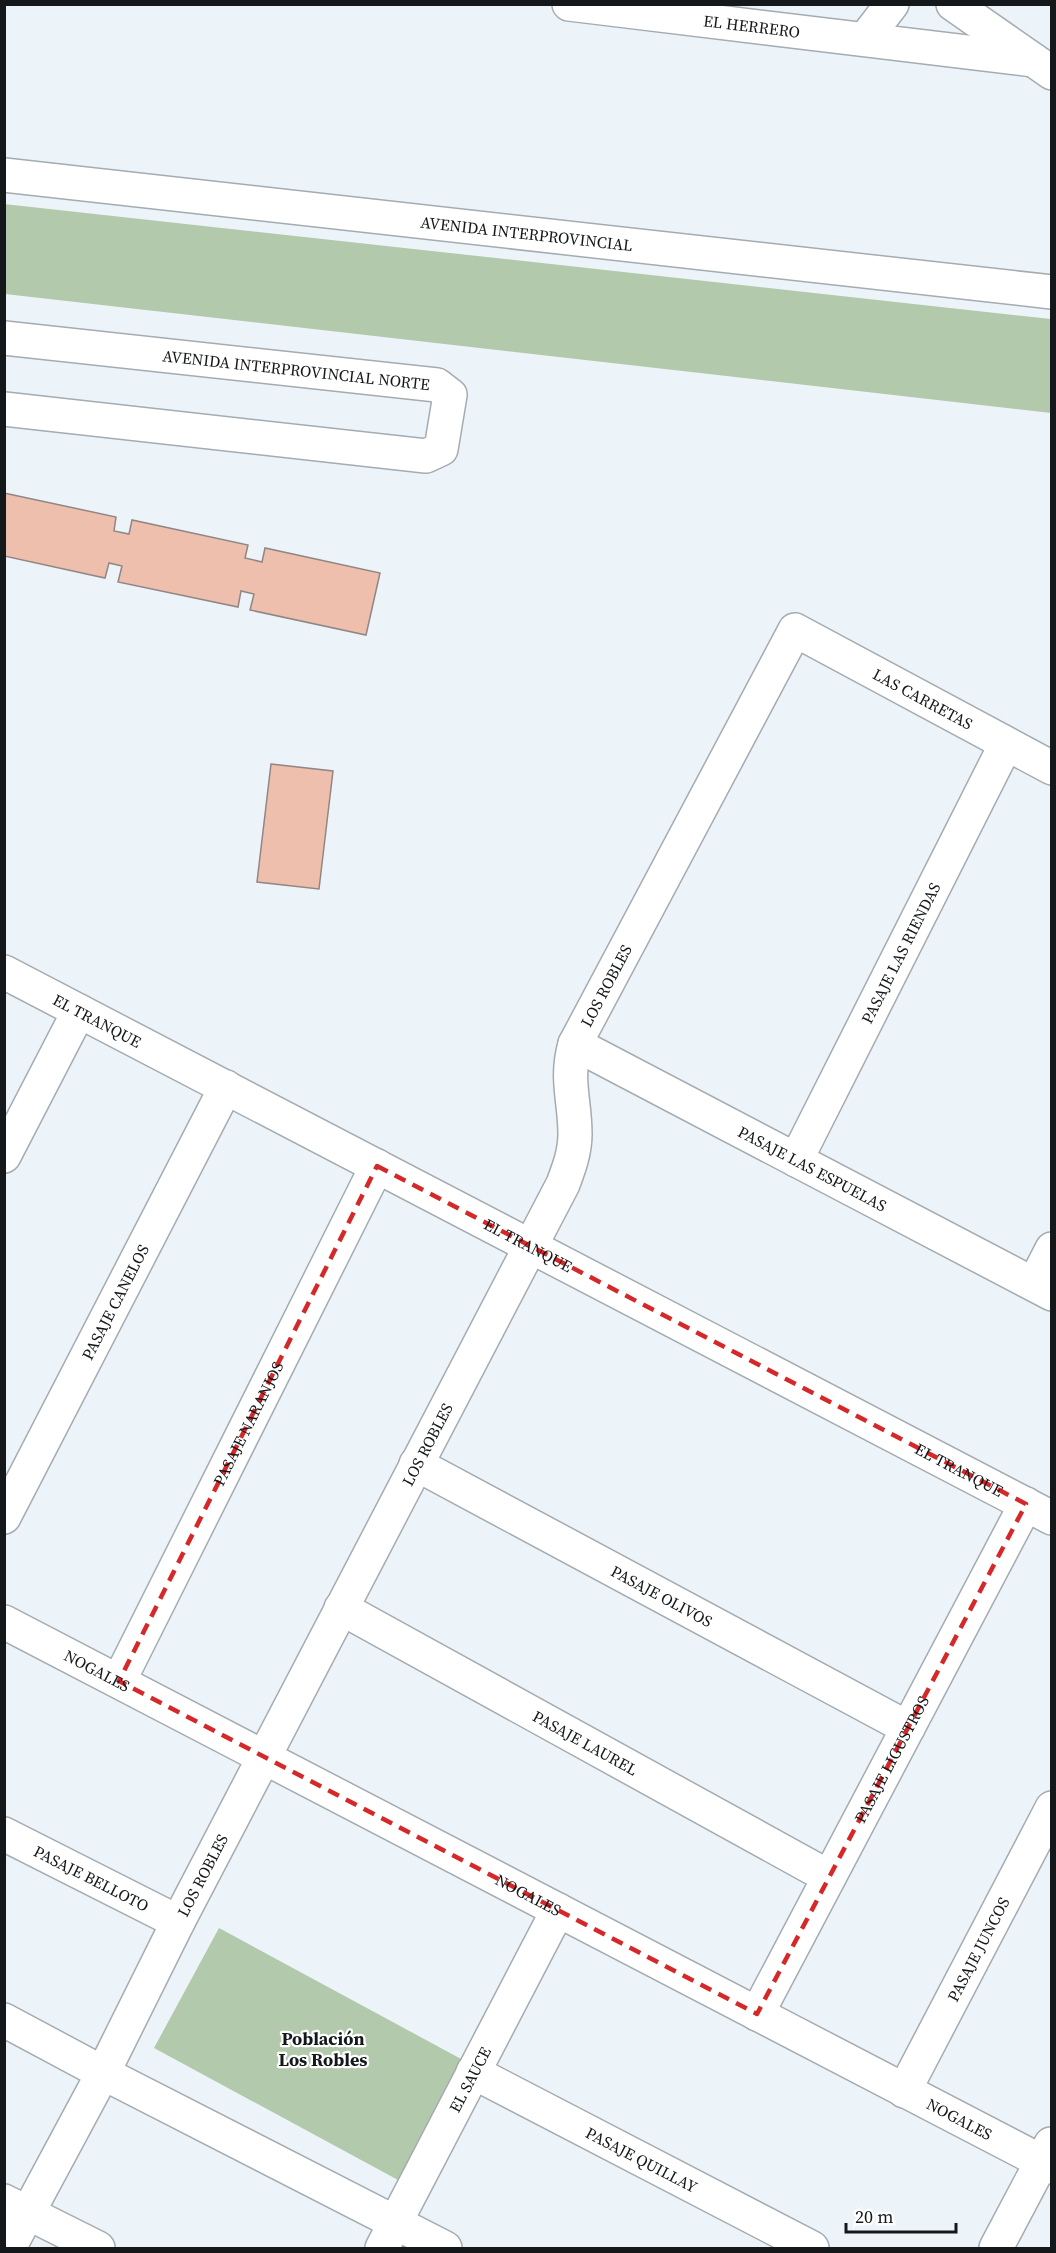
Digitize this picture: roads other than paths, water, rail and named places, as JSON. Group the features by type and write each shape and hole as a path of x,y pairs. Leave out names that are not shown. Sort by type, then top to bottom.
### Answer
{"street":[{"path":"865,39 892,4"},
{"path":"953,4 1042,66"},
{"name":"EL HERRERO","path":"582,5 865,39 1042,66"},
{"name":"AVENIDA INTERPROVINCIAL","path":"4,175 1052,292"},
{"name":"AVENIDA INTERPROVINCIAL NORTE","path":"4,338 438,385 450,395 441,449 426,456 4,409"},
{"name":"LAS CARRETAS","path":"795,630 1052,768"},
{"name":"LOS ROBLES","path":"9,2248 16,2207 103,2073 178,1922 563,1184 572,1160 575,1134 569,1086 569,1064 575,1044 795,630"},
{"name":"PASAJE LAS RIENDAS","path":"796,1160 1006,744"},
{"name":"EL TRANQUE","path":"4,972 1039,1511"},
{"path":"4,1156 79,1011"},
{"name":"PASAJE LAS ESPUELAS","path":"575,1044 1043,1289"},
{"name":"PASAJE CANELOS","path":"4,1517 226,1087"},
{"name":"PASAJE NARANJOS","path":"118,1681 377,1166"},
{"path":"1043,1289 1052,1250"},
{"name":"PASAJE OLIVOS","path":"416,1464 908,1728"},
{"name":"PASAJE LIGUSTROS","path":"757,2014 908,1728 1039,1511"},
{"name":"PASAJE LAUREL","path":"341,1608 829,1877"},
{"name":"NOGALES","path":"4,1622 904,2091 1048,2158"},
{"name":"PASAJE JUNCOS","path":"904,2091 1052,1808"},
{"name":"PASAJE BELLOTO","path":"4,1834 178,1922"},
{"name":"EL SAUCE","path":"388,2235 558,1910"},
{"path":"4,2020 103,2073 388,2235 445,2248"},
{"name":"PASAJE QUILLAY","path":"473,2072 812,2248"},
{"path":"996,2248 1048,2158"},
{"path":"16,2207 98,2248"}],"district":[{"name":"Población Los Robles","path":"323,2048"}]}
